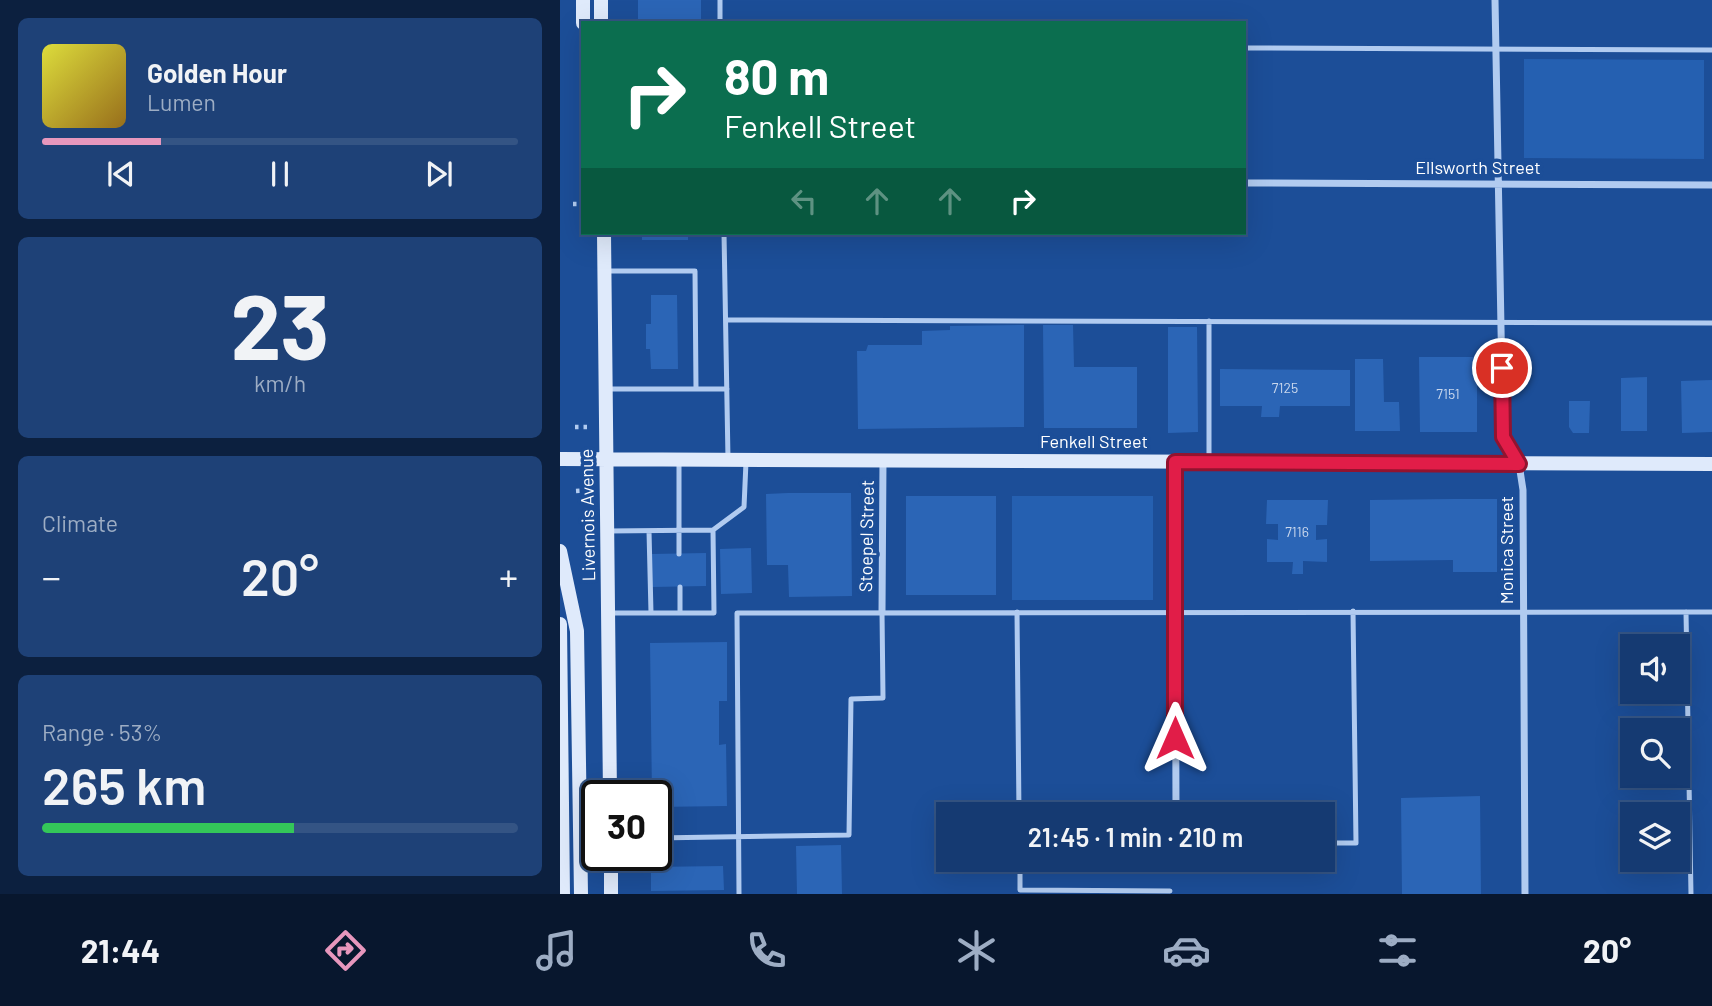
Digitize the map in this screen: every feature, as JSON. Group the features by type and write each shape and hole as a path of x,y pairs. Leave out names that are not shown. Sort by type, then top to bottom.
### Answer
{"main road":[{"path":"583,0 583,21"},
{"path":"601,0 601,21"},
{"name":"Livernois Avenue","path":"604,235 610,780"},
{"name":"Fenkell Street","path":"560,459 1712,464"},
{"path":"560,551 577,631 581,894"},
{"path":"560,624 563,894"},
{"path":"611,871 611,894"}],"street":[{"name":"Monica Street","path":"1495,0 1503,437 1519,464 1523,490 1525,894"},
{"name":"Ellsworth Street","path":"1246,183 1712,185"},
{"name":"Stoepel Street","path":"882,612 883,460"},
{"path":"1175,462 1176,802"}],"lane":[{"path":"720,0 720,21"},
{"path":"1246,48 1712,50"},
{"path":"724,235 728,459"},
{"path":"605,271 695,271 696,389"},
{"path":"726,320 1712,323"},
{"path":"1209,321 1209,462"},
{"path":"606,389 727,389"},
{"path":"679,459 679,554"},
{"path":"608,531 713,530 744,507 746,459"},
{"path":"608,613 714,613 713,530"},
{"path":"649,531 650,613"},
{"path":"680,587 680,613"},
{"path":"1335,843 1356,843 1353,611"},
{"path":"672,838 849,835 851,699 883,698 882,612"},
{"path":"1017,612 1019,802"},
{"path":"1686,612 1691,894"},
{"path":"738,894 737,613 1712,612"},
{"path":"1020,872 1020,890 1170,891"}],"path":[{"path":"573,204 581,204"}],"shaded area":[{"path":"1524,59 1704,60 1704,159 1524,158"},
{"path":"1012,496 1153,496 1153,600 1012,600"}],"building":[{"path":"638,0 701,0 701,21 638,21"},
{"path":"642,235 688,235 688,240 642,240"},
{"path":"651,295 677,295 678,369 651,369 650,349 646,349 646,324 651,324"},
{"path":"1024,325 1024,427 858,429 857,351 866,351 868,345 922,345 922,331 950,330 950,326"},
{"path":"1043,325 1073,325 1074,367 1137,367 1137,428 1044,428"},
{"path":"1168,327 1197,327 1198,432 1168,433"},
{"path":"1419,357 1477,357 1477,432 1420,432"},
{"path":"1355,359 1383,359 1384,402 1399,402 1400,431 1355,431"},
{"path":"1220,369 1350,370 1350,406 1280,406 1279,417 1261,417 1262,406 1220,406"},
{"path":"1647,377 1647,431 1621,431 1621,378"},
{"path":"1712,380 1712,432 1682,433 1681,381"},
{"path":"1569,401 1590,401 1589,433 1573,433 1569,427"},
{"path":"851,493 852,596 789,597 788,565 767,565 766,494"},
{"path":"906,496 996,496 996,595 906,595"},
{"path":"1497,499 1497,572 1453,572 1453,560 1370,561 1370,500"},
{"path":"1267,500 1328,500 1327,525 1316,525 1316,540 1327,539 1327,562 1303,561 1303,574 1292,574 1293,562 1267,562 1267,539 1278,540 1278,524 1266,524"},
{"path":"751,548 752,593 721,594 720,549"},
{"path":"706,553 706,586 652,587 652,554"},
{"path":"727,642 727,701 719,701 719,745 726,744 727,806 672,807 672,780 652,780 650,643"},
{"path":"1480,796 1481,894 1402,894 1401,798"},
{"path":"841,845 842,894 797,894 796,846"},
{"path":"723,866 724,890 651,891 651,871 672,871 672,867"}],"route":[{"path":"1175,738 1175,462 1519,464 1503,437 1502,368"}]}
